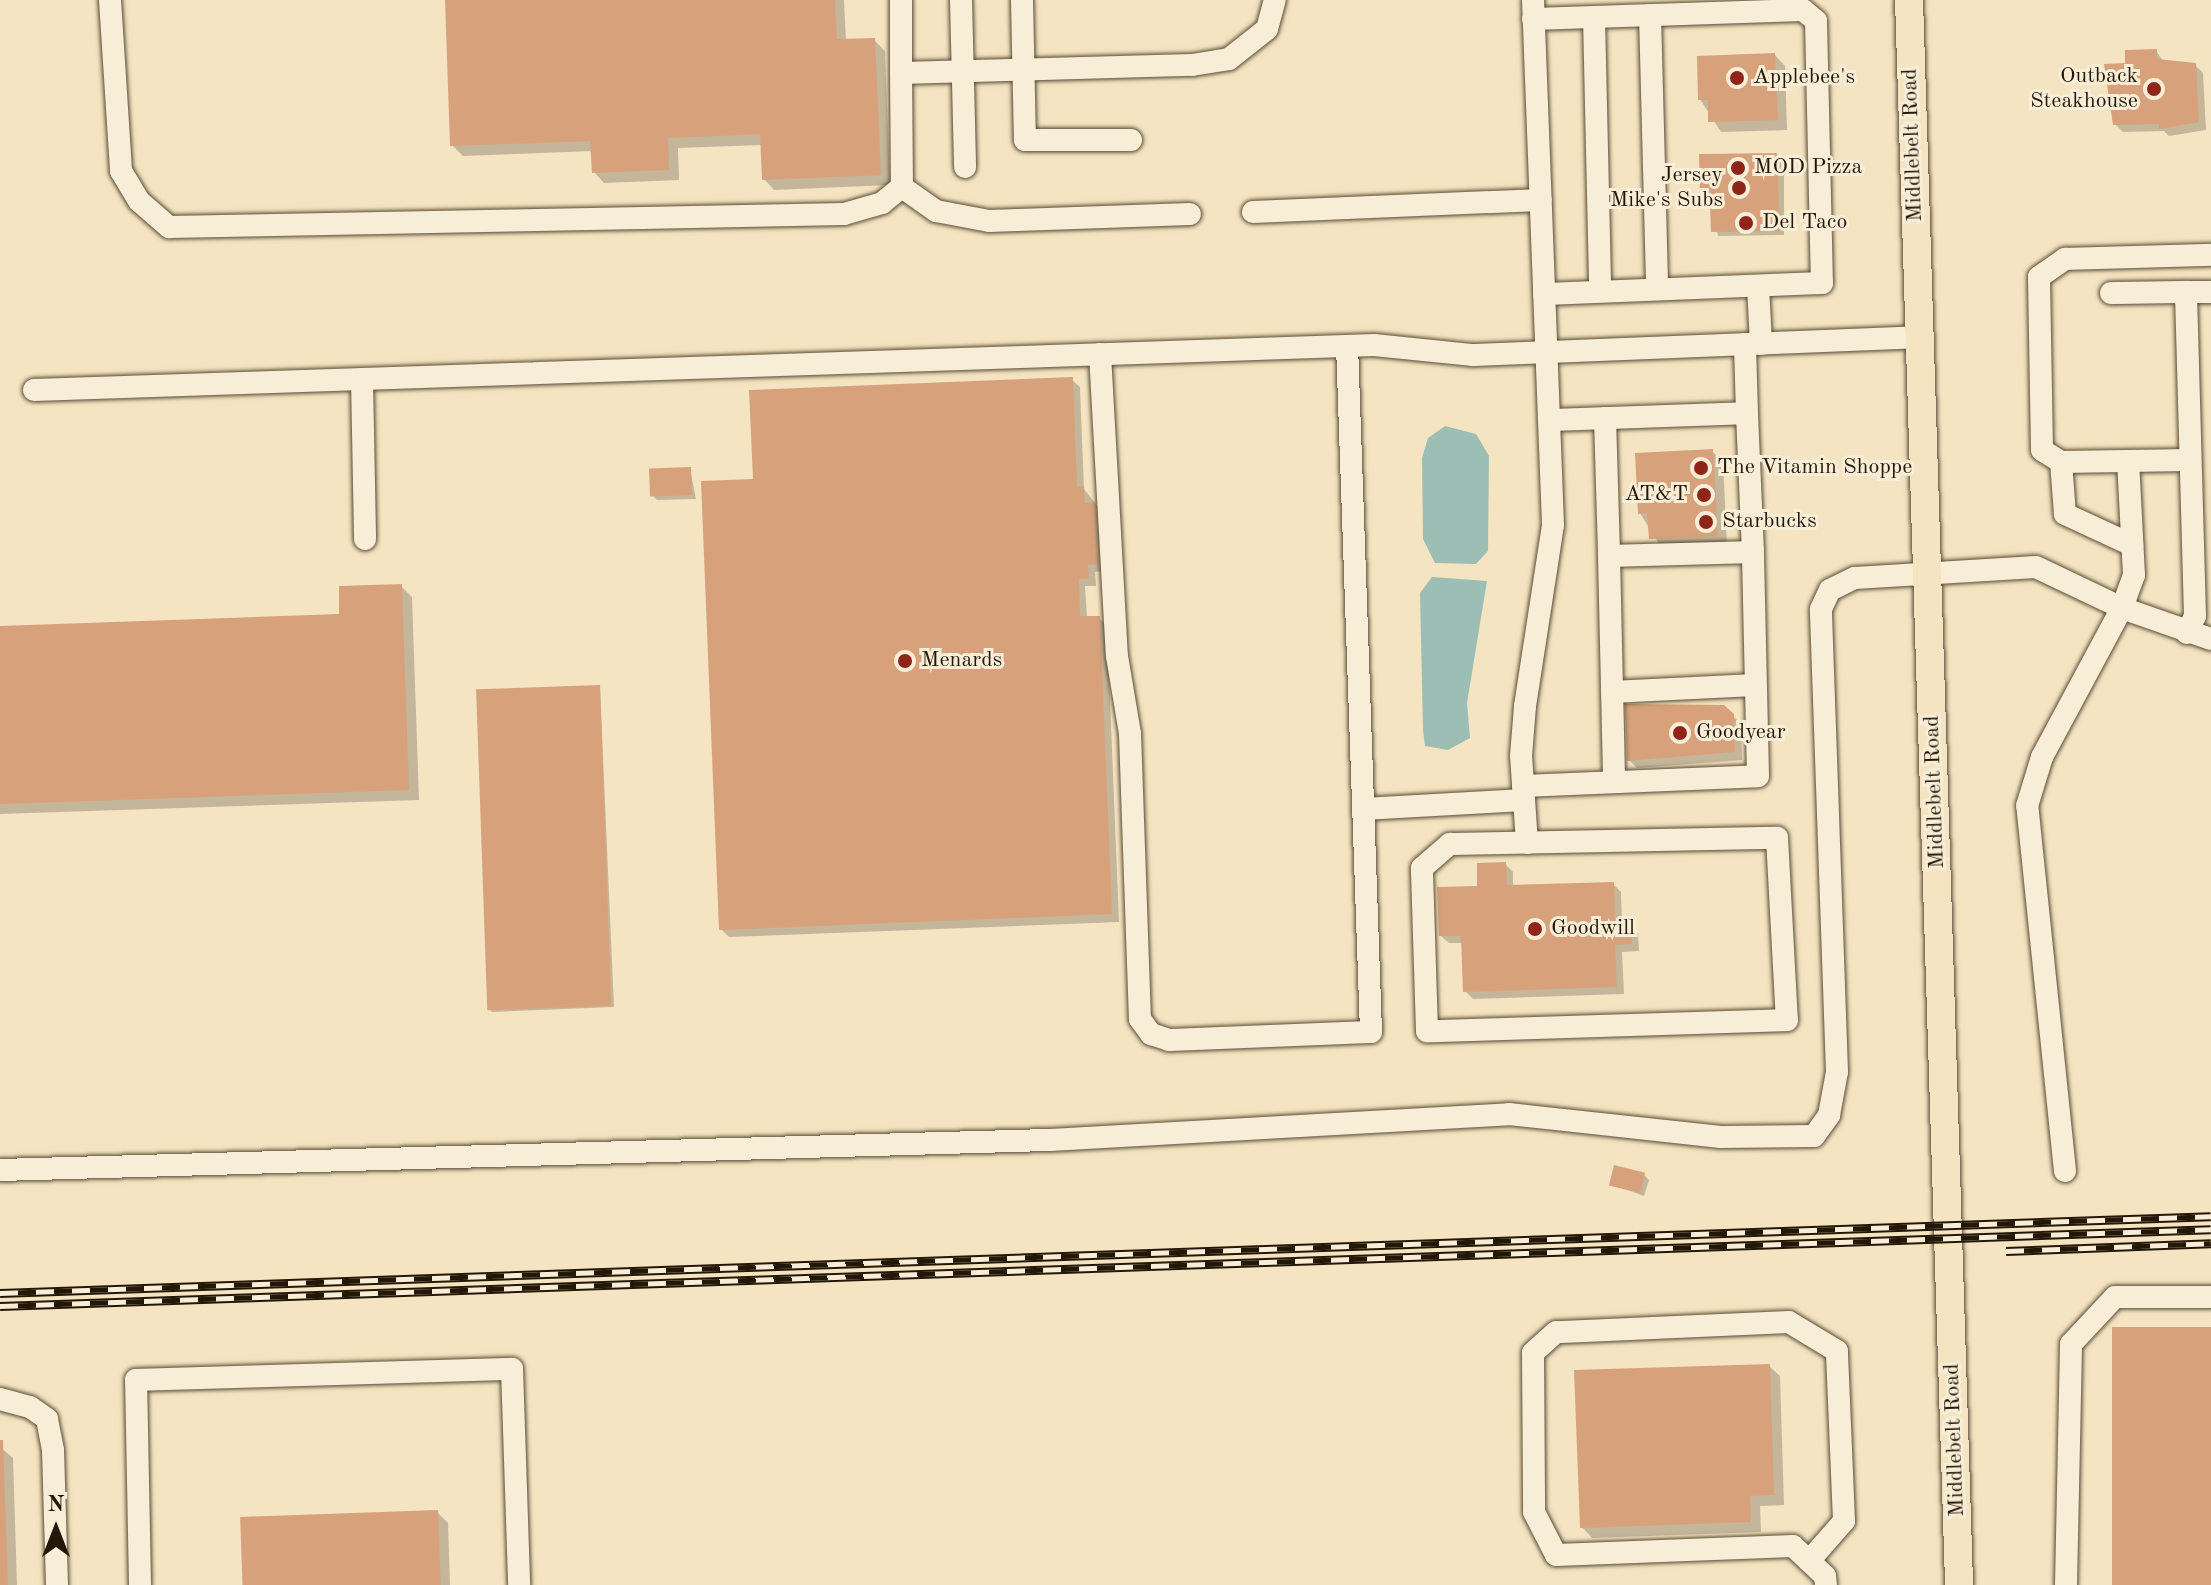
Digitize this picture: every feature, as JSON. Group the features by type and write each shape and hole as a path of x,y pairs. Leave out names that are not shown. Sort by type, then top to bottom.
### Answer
{"main road":[{"name":"Middlebelt Road","path":"1909,0 1959,1585"}],"lane":[{"path":"110,0 121,171 139,201 169,227 844,214 882,203 902,187"},
{"path":"901,0 902,187"},
{"path":"961,0 965,167"},
{"path":"1022,0 1025,140 1131,140"},
{"path":"901,73 1192,65 1229,59 1267,29 1275,0"},
{"path":"1527,843 1525,706 1553,525 1546,352 1544,294 1541,200 1533,10 1594,17 1803,10 1816,21 1822,283 1544,294"},
{"path":"1650,15 1657,289"},
{"path":"1594,17 1600,291"},
{"path":"902,187 936,211 989,221 1190,214"},
{"path":"1253,212 1541,200"},
{"path":"2190,460 2061,462 2042,450 2039,277 2065,259 2211,255"},
{"path":"1363,809 1614,782 1758,776 1747,413 1758,286"},
{"path":"2186,292 2195,616 2187,633"},
{"path":"2111,293 2211,292"},
{"path":"34,390 1347,346 1473,355 1919,337"},
{"path":"1100,354 1117,663 1130,734 1140,1019 1151,1034 1169,1040 1371,1032 1347,346"},
{"path":"362,379 365,539"},
{"path":"1549,420 1747,413"},
{"path":"1605,418 1614,782"},
{"path":"2061,462 2065,514 2132,545"},
{"path":"2065,1171 2027,806 2042,757 2122,608 2134,575 2128,462"},
{"path":"1609,556 1753,552"},
{"path":"0,1170 1050,1140 1509,1114 1721,1137 1814,1136 1829,1115 1837,1072 1821,609 1830,590 1846,580 2036,567 2122,608 2211,639"},
{"path":"1612,692 1754,685"},
{"path":"1777,838 1787,1020 1427,1031 1422,868 1450,844 1527,843 1777,838"},
{"path":"2066,1585 2071,1344 2115,1297 2211,1297"},
{"path":"1809,1561 1844,1521 1837,1351 1789,1322 1556,1332 1533,1353 1534,1512 1556,1555 1793,1546 1809,1561 1825,1576 1826,1585"},
{"path":"140,1585 136,1380 512,1369 519,1585"},
{"path":"0,1399 30,1407 47,1419 53,1450 57,1585"}],"water":[{"path":"1445,426 1476,434 1489,456 1488,551 1476,564 1435,563 1423,539 1422,458 1428,438"},
{"path":"1432,577 1487,581 1467,703 1470,738 1448,750 1425,746 1423,730 1420,593"}],"building":[{"path":"445,0 835,0 837,39 875,38 881,175 762,180 760,134 668,138 669,170 592,173 590,141 450,146"},
{"name":"Outback Steakhouse","path":"2157,49 2157,59 2196,63 2199,122 2159,129 2159,124 2113,125 2104,64 2125,63 2125,50"},
{"name":"Applebee's","path":"1775,53 1778,120 1708,122 1708,100 1698,100 1697,56"},
{"path":"1777,153 1780,231 1711,232 1710,204 1700,204 1699,154"},
{"name":"Menards","path":"1073,377 1077,487 1084,486 1085,503 1095,502 1098,564 1088,565 1089,579 1079,579 1080,616 1100,616 1112,914 719,930 701,481 753,479 749,390"},
{"path":"1713,449 1718,536 1649,539 1647,513 1638,514 1635,453"},
{"path":"691,467 692,495 650,496 649,468"},
{"path":"402,584 409,790 0,804 0,626 339,614 339,586"},
{"path":"600,685 611,1006 487,1010 476,689"},
{"name":"Goodyear","path":"1625,704 1724,705 1734,714 1735,752 1627,761"},
{"name":"Goodwill","path":"1506,862 1507,885 1614,882 1615,923 1631,923 1632,944 1615,945 1617,987 1463,992 1461,936 1439,936 1437,887 1477,886 1477,863"},
{"path":"1614,1165 1645,1173 1640,1193 1609,1185"},
{"path":"2112,1327 2211,1327 2211,1585 2112,1585"},
{"path":"1770,1364 1774,1495 1750,1496 1751,1522 1580,1528 1574,1370"},
{"path":"0,1440 3,1440 8,1585 0,1585"},
{"path":"438,1510 441,1585 242,1585 240,1517"}],"railway":[{"path":"0,1293 2211,1216"},
{"path":"0,1306 2211,1229"},
{"path":"2006,1251 2211,1243"}],"place":[{"name":"Applebee's","path":"1737,78"},
{"name":"Outback Steakhouse","path":"2154,89"},
{"name":"MOD Pizza","path":"1738,168"},
{"name":"Jersey Mike's Subs","path":"1739,188"},
{"name":"Del Taco","path":"1746,223"},
{"name":"The Vitamin Shoppe","path":"1701,468"},
{"name":"AT&T","path":"1704,495"},
{"name":"Starbucks","path":"1706,522"},
{"name":"Menards","path":"905,661"},
{"name":"Goodyear","path":"1680,733"},
{"name":"Goodwill","path":"1535,929"}]}
